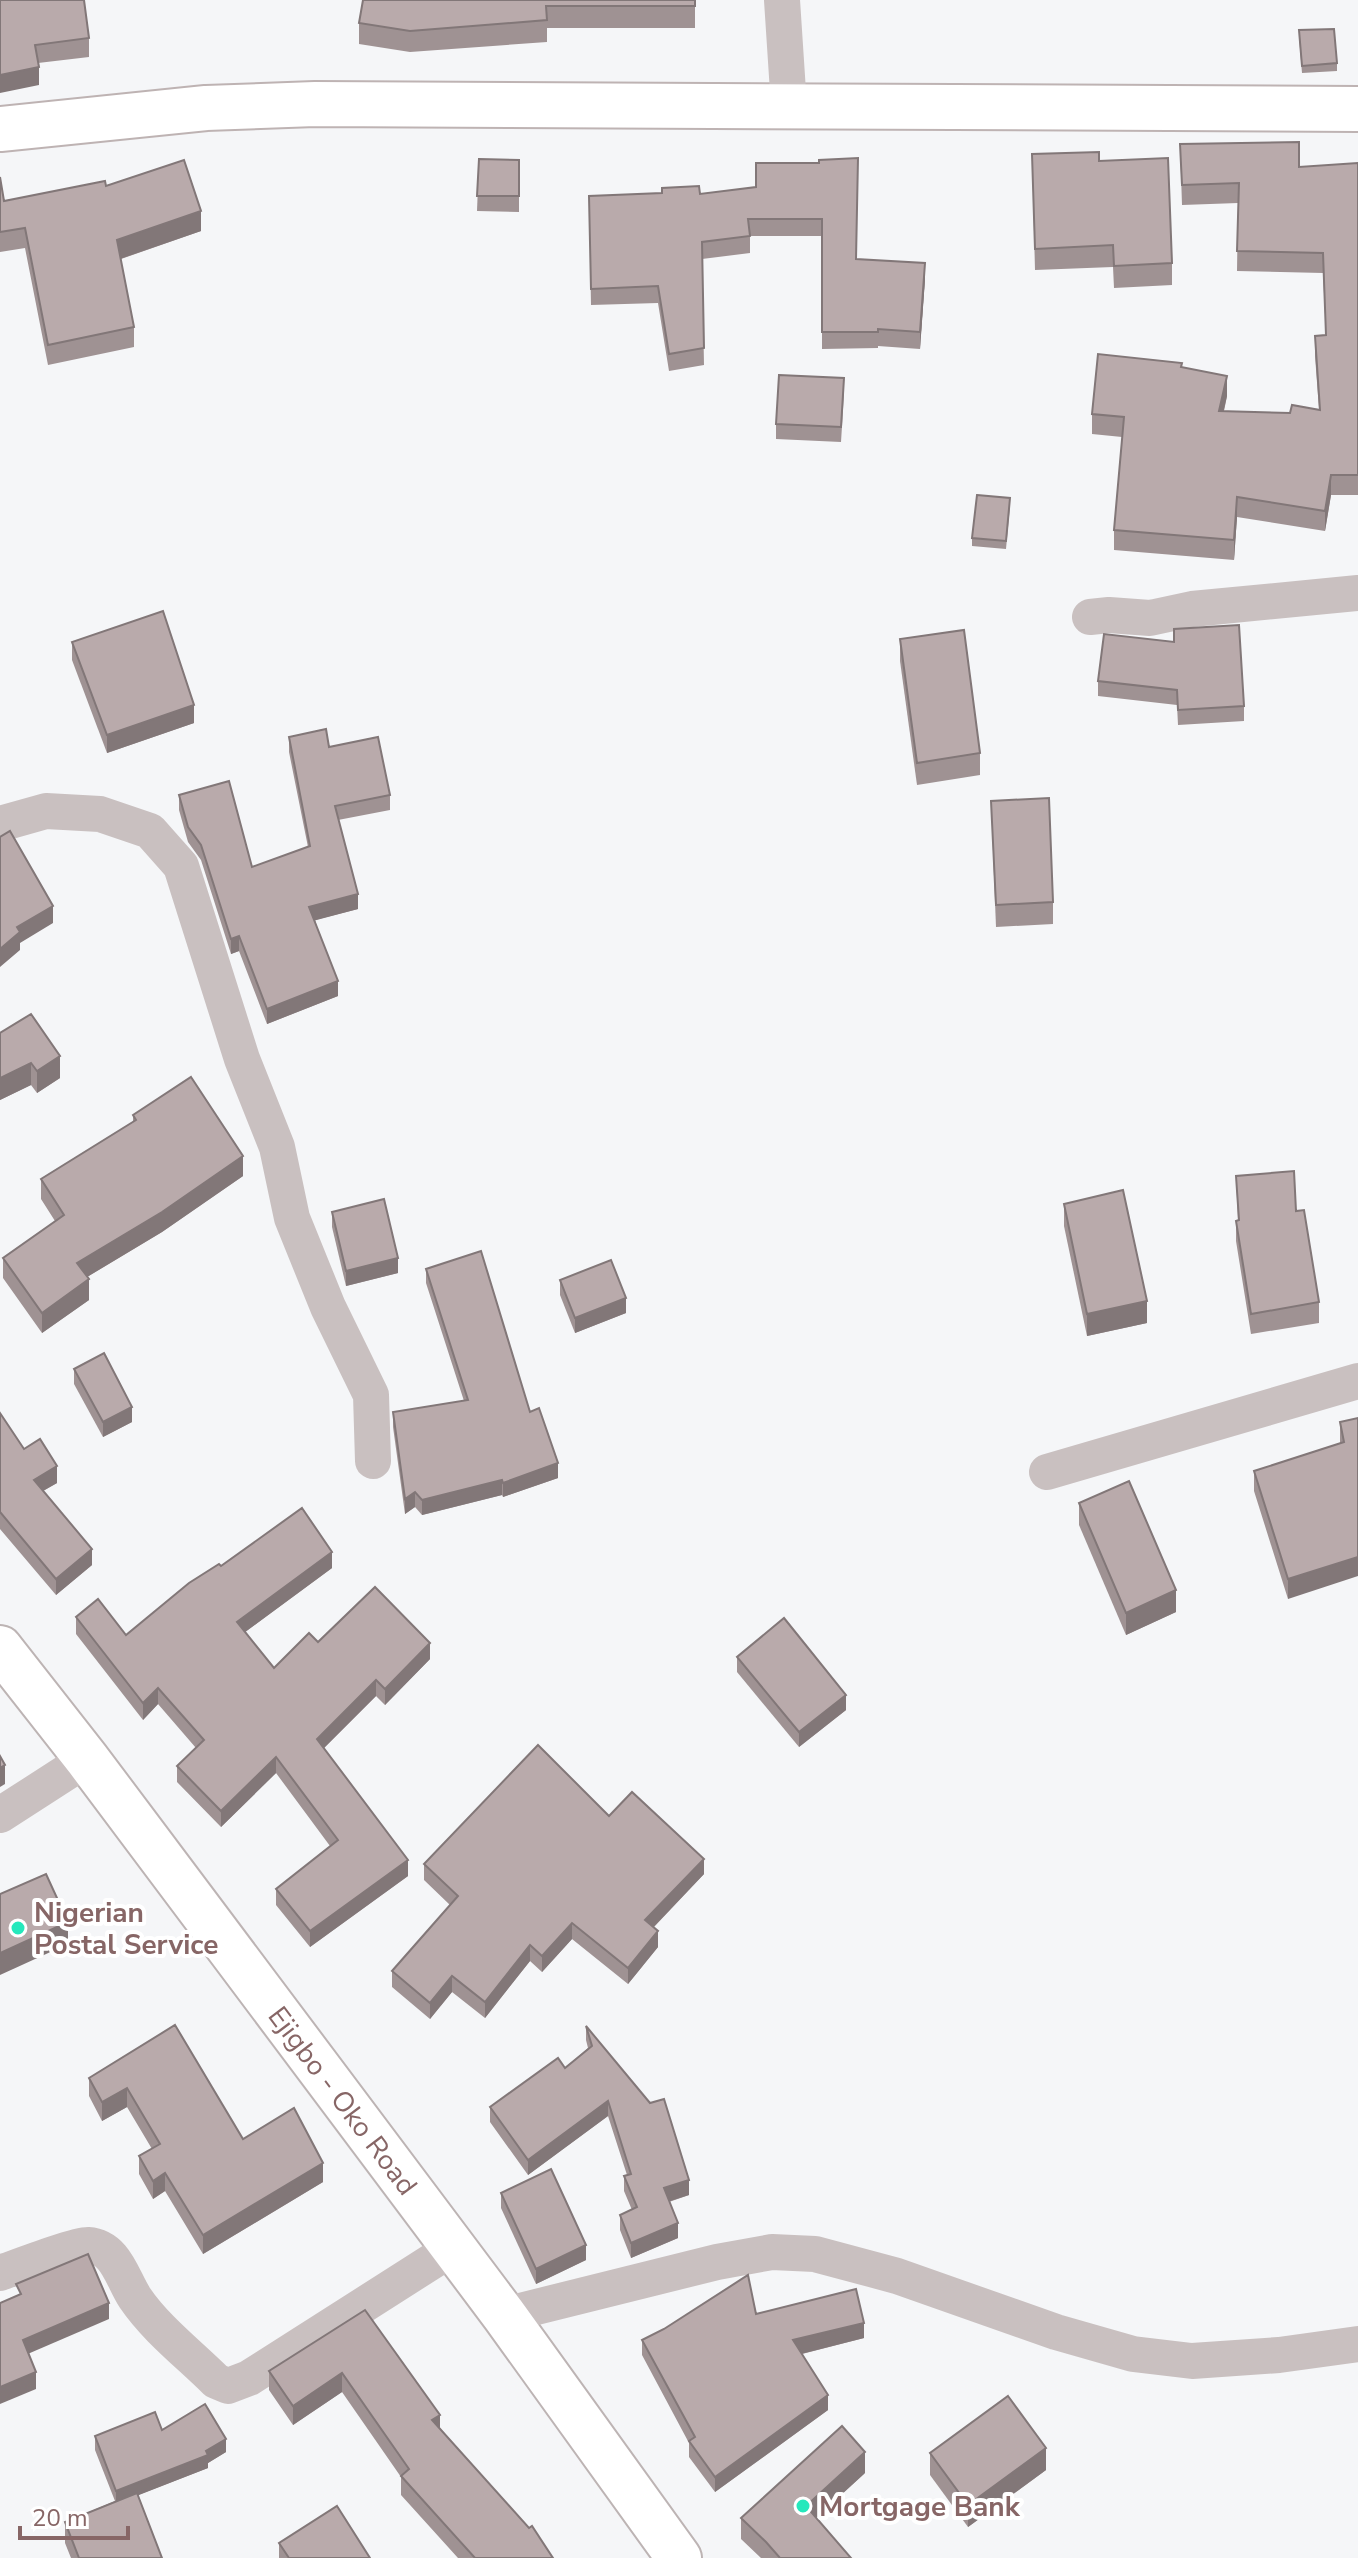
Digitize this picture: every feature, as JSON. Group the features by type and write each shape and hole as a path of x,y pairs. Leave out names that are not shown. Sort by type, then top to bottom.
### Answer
{"street":[{"path":"782,0 789,107"},
{"path":"0,129 206,108 315,104 1358,109"},
{"path":"1090,617 1150,618 1221,606 1358,593"},
{"path":"0,824 46,811 100,814 150,831 181,866 242,1059 277,1147 292,1218 328,1307 371,1395 373,1461"},
{"path":"1047,1472 1358,1381"},
{"name":"Ejigbo - Oko Road","path":"0,1648 87,1759 504,2315 679,2558"},
{"path":"0,1815 87,1759"},
{"path":"0,2273 86,2245 103,2249 116,2263 135,2297 153,2319 216,2381 228,2386 249,2378 453,2248"},
{"path":"504,2315 717,2262 772,2252 815,2254 861,2266 1056,2332 1133,2354 1192,2361 1279,2355 1353,2345"}],"building":[{"path":"0,0 84,0 89,38 35,45 39,67 0,75"},
{"path":"363,0 695,0 695,6 546,6 547,20 410,31 359,23"},
{"path":"1334,29 1337,63 1302,66 1299,30"},
{"path":"1299,142 1299,167 1358,163 1358,475 1331,475 1325,511 1237,497 1234,540 1114,530 1124,417 1092,414 1098,354 1182,363 1181,367 1227,376 1219,411 1290,413 1292,405 1320,410 1315,336 1326,335 1323,253 1237,251 1239,183 1182,185 1180,144"},
{"path":"1099,152 1099,161 1168,158 1172,263 1114,266 1113,245 1035,249 1032,154"},
{"path":"858,158 856,259 925,263 920,332 878,329 878,332 822,332 822,219 748,219 750,236 702,242 704,348 669,354 658,286 591,289 589,196 662,193 662,188 699,186 700,194 756,187 756,163 819,163 819,160"},
{"path":"479,159 519,160 519,196 477,196"},
{"path":"184,160 201,211 117,240 134,327 48,345 25,228 0,232 0,177 4,201 105,181 106,186"},
{"path":"779,375 844,378 841,427 776,424"},
{"path":"977,495 1010,498 1006,541 972,538"},
{"path":"163,611 194,705 107,735 72,642"},
{"path":"1239,625 1244,706 1178,710 1177,690 1098,681 1104,634 1174,642 1174,629"},
{"path":"964,630 980,753 917,763 900,639"},
{"path":"326,729 329,747 378,737 390,795 335,806 358,894 309,907 338,981 267,1009 239,936 231,939 201,845 188,827 179,795 229,781 252,867 310,846 289,737"},
{"path":"1049,798 1053,902 996,905 991,801"},
{"path":"10,831 53,906 17,927 20,932 0,949 0,837"},
{"path":"31,1014 60,1056 37,1071 31,1063 0,1078 0,1033"},
{"path":"191,1077 243,1156 162,1212 77,1263 89,1279 42,1313 3,1258 64,1215 41,1179 136,1120 133,1115"},
{"path":"1294,1171 1296,1211 1304,1210 1319,1302 1251,1314 1236,1221 1239,1220 1236,1176"},
{"path":"1123,1190 1147,1301 1087,1314 1064,1204"},
{"path":"384,1199 398,1258 346,1271 332,1212"},
{"path":"481,1251 530,1412 539,1408 558,1463 503,1483 502,1480 422,1500 415,1492 405,1499 393,1412 468,1400 426,1269"},
{"path":"611,1260 626,1298 575,1318 560,1280"},
{"path":"104,1353 132,1407 103,1422 74,1369"},
{"path":"0,1413 24,1449 40,1439 57,1466 34,1480 92,1549 56,1579 0,1512"},
{"path":"1358,1418 1358,1557 1288,1579 1254,1471 1344,1442 1340,1422"},
{"path":"1129,1481 1176,1590 1126,1613 1079,1503"},
{"path":"302,1508 332,1552 237,1622 274,1668 309,1633 318,1642 375,1587 430,1643 385,1689 376,1680 317,1739 408,1860 310,1931 276,1889 338,1840 276,1757 221,1811 177,1766 204,1740 158,1688 143,1703 76,1617 98,1599 126,1635 189,1583 219,1564 221,1566"},
{"path":"784,1618 846,1695 799,1732 737,1657"},
{"path":"538,1745 609,1816 632,1792 704,1859 645,1920 658,1931 628,1968 572,1923 542,1956 530,1945 485,2002 452,1976 430,2003 392,1971 458,1896 424,1864"},
{"path":"46,1874 68,1922 0,1953 0,1894"},
{"path":"175,2025 243,2139 294,2108 323,2163 203,2235 165,2173 153,2181 139,2156 160,2144 127,2088 102,2102 89,2078"},
{"path":"586,2026 650,2103 664,2099 689,2180 664,2188 678,2223 631,2243 620,2215 637,2207 624,2176 631,2174 608,2101 528,2160 490,2107 558,2058 565,2068 592,2046"},
{"path":"551,2169 586,2245 536,2269 501,2193"},
{"path":"88,2254 109,2303 23,2340 36,2372 0,2387 0,2303 21,2294 16,2284"},
{"path":"748,2275 756,2314 856,2289 864,2323 793,2340 828,2395 715,2477 689,2441 695,2437 642,2340"},
{"path":"365,2310 440,2415 432,2420 529,2528 532,2526 553,2558 475,2558 401,2476 409,2469 342,2373 293,2406 269,2371"},
{"path":"1008,2396 1046,2448 968,2505 930,2453"},
{"path":"205,2404 226,2439 206,2451 208,2455 116,2491 95,2436 155,2412 162,2430"},
{"path":"842,2426 865,2452 806,2506 851,2558 780,2558 741,2518"},
{"path":"137,2493 162,2558 79,2558 65,2522"},
{"path":"337,2506 370,2558 289,2558 279,2543"}],"place":[{"name":"Nigerian Postal Service","path":"18,1928"},
{"name":"Mortgage Bank","path":"803,2506"}]}
